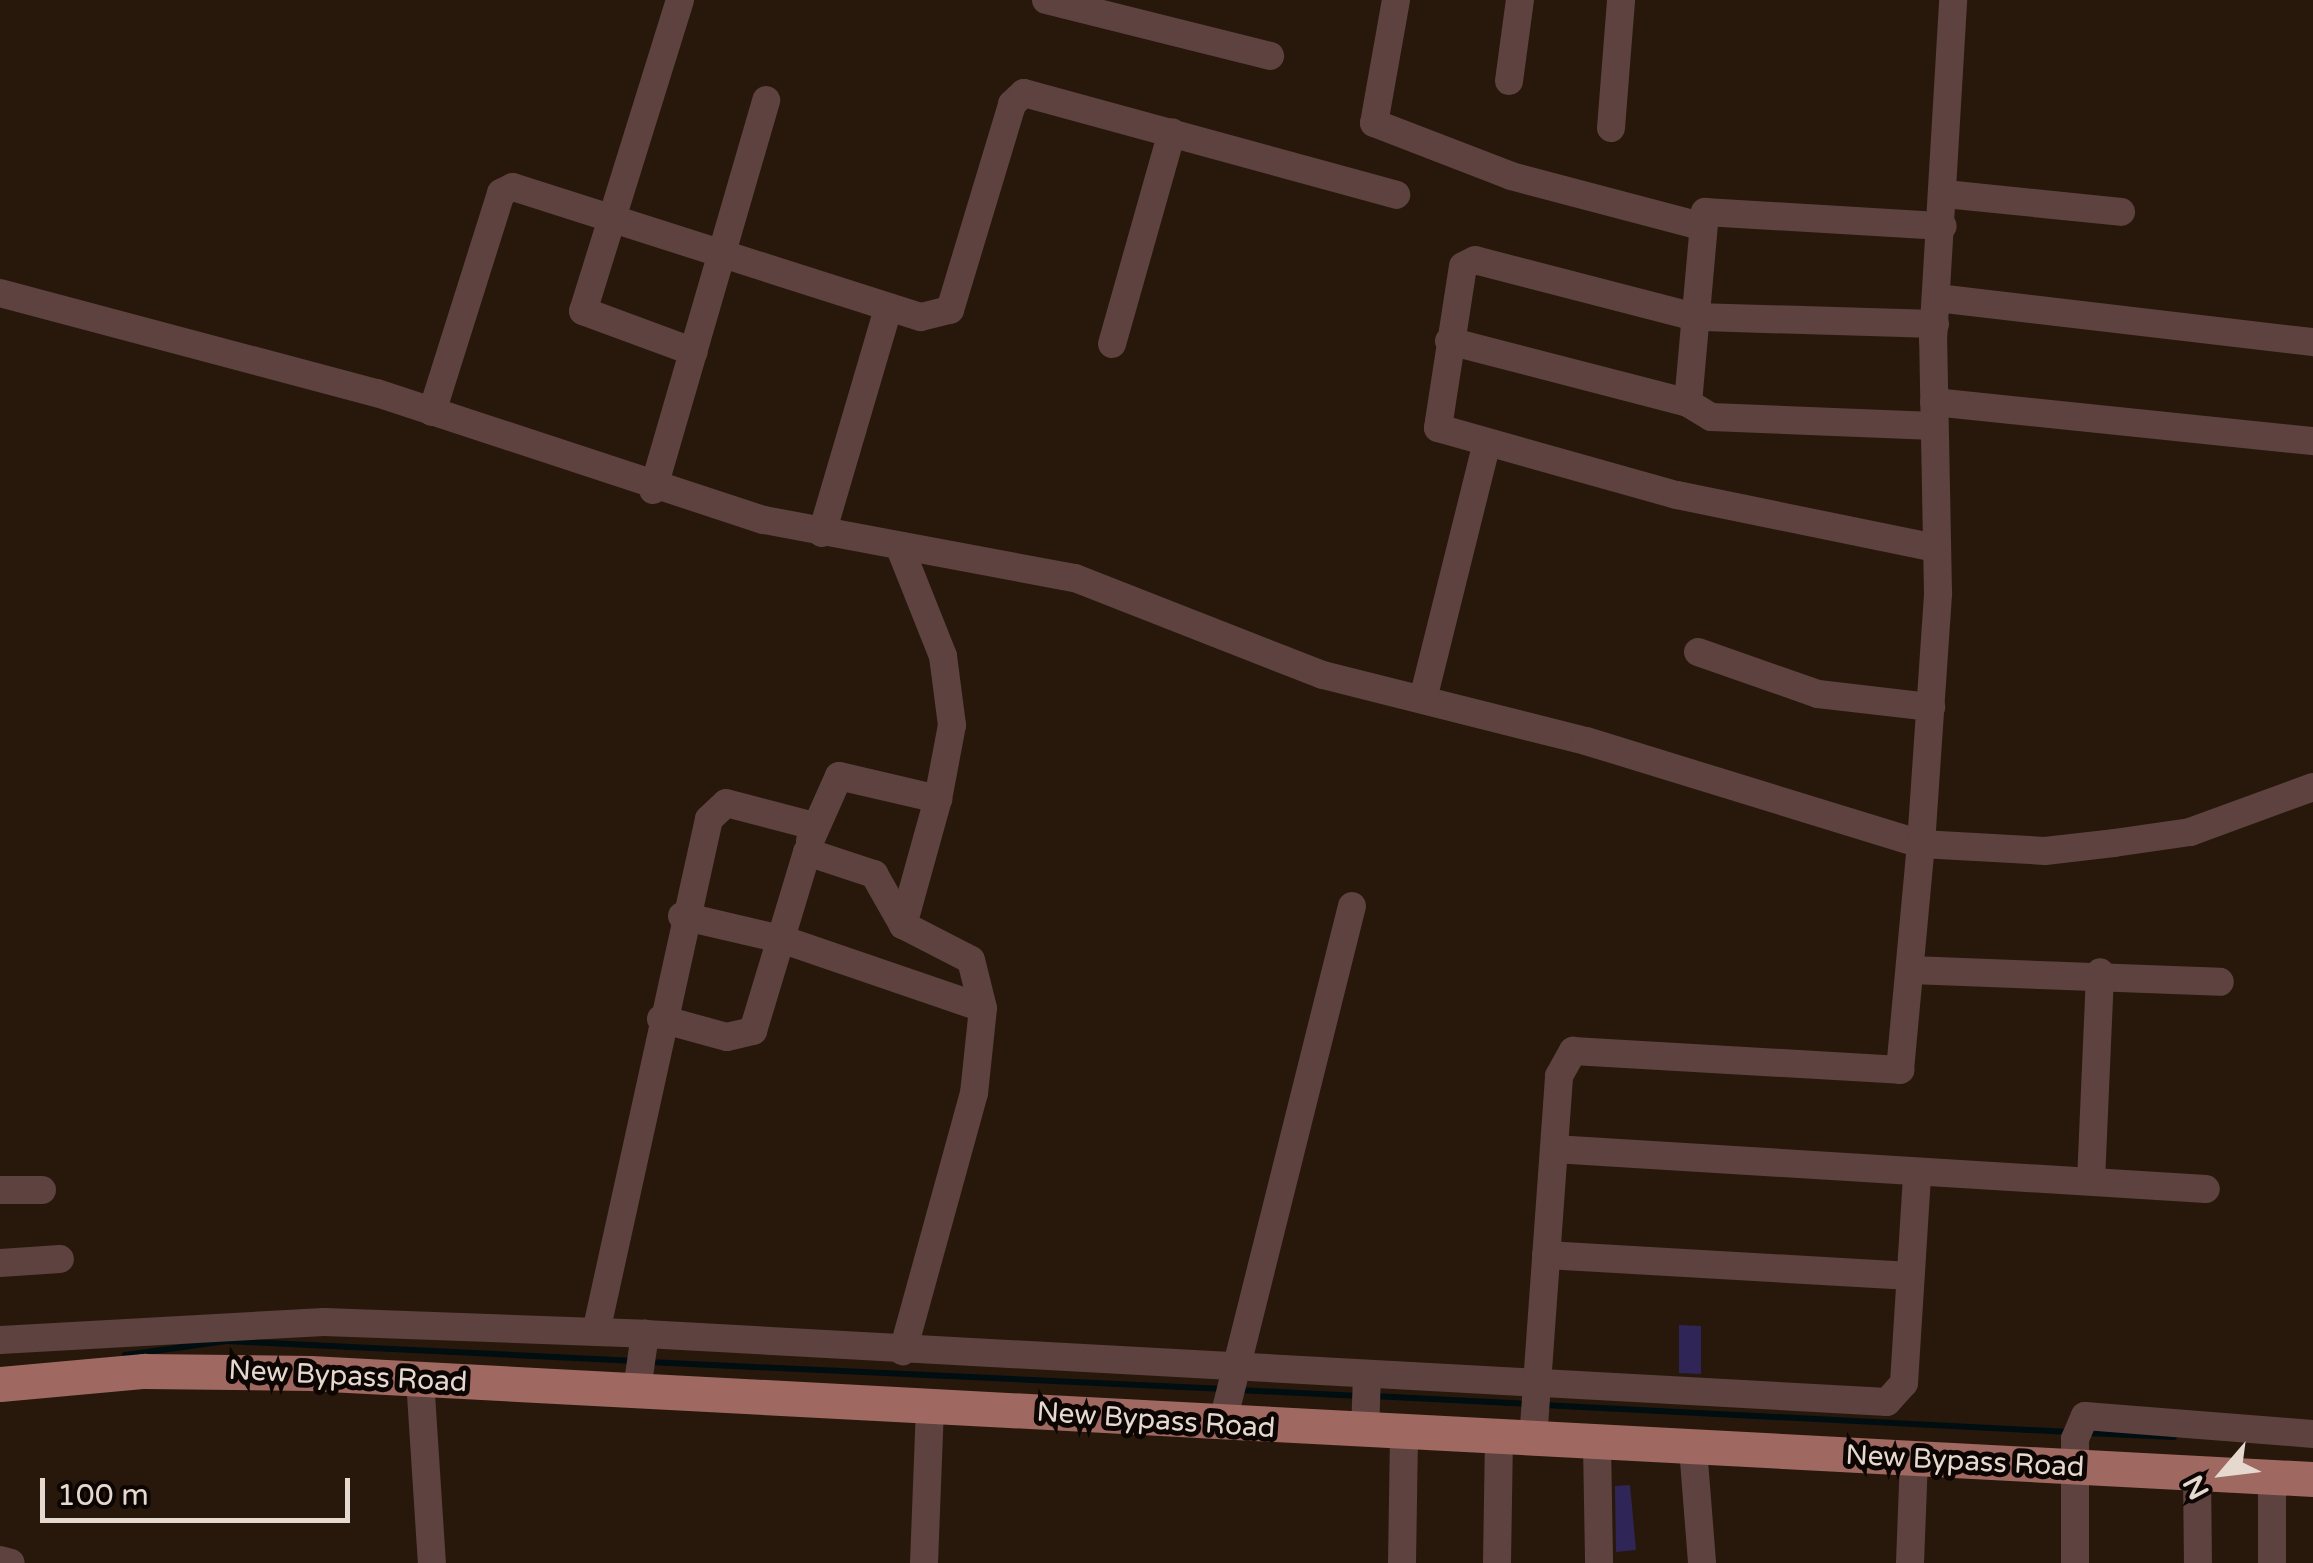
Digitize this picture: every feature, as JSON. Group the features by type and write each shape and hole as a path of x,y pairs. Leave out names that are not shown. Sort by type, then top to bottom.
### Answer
{"main road":[{"name":"New Bypass Road","path":"0,1384 225,1370 420,1379 638,1361 930,1408 1229,1395 1367,1401 1404,1434 1528,1414 1598,1444 1914,1458 2076,1443 2196,1472 2313,1479"}],"street":[{"path":"680,0 586,317 694,352"},
{"path":"1046,0 1122,9 1270,56"},
{"path":"1396,0 1374,123 1511,176 1700,226"},
{"path":"1508,81 1520,0"},
{"path":"1611,128 1621,0"},
{"path":"1497,1563 1528,1414 1546,1255 1559,1076 1573,1051 1900,1070 1912,970 1932,707 1936,311 1953,0"},
{"path":"432,412 501,193 513,186 921,318 950,310 1012,104 1024,93 1396,195"},
{"path":"653,490 766,100"},
{"path":"1112,344 1172,132"},
{"path":"1945,194 2122,212"},
{"path":"1688,403 1700,226 1705,212 1943,226"},
{"path":"1936,548 1486,446 1438,428 1463,266 1475,260 1694,317 1936,311 2313,342"},
{"path":"0,293 432,412 653,490 822,533 1075,578 1323,675 1422,699 1920,844 2044,851 2190,832 2313,787"},
{"path":"822,533 888,309"},
{"path":"1449,341 1688,403 1711,417 1934,414 2313,441"},
{"path":"1422,699 1486,446"},
{"path":"900,548 944,656 952,725 938,799 903,925"},
{"path":"1698,652 1818,694 1932,707"},
{"path":"661,1019 727,1037 753,1031 810,839 839,776 938,799"},
{"path":"596,1332 682,916 717,805 810,839 874,874 916,886"},
{"path":"874,874 903,925 971,960 983,1008 961,1156 903,1351"},
{"path":"1229,1395 1352,906"},
{"path":"682,916 780,938 983,1008"},
{"path":"1912,970 2100,972 2220,982"},
{"path":"2091,1180 2100,972"},
{"path":"1554,1148 1917,1174 2091,1180 2206,1189"},
{"path":"0,1340 324,1322 596,1332 638,1361 903,1351 1229,1395 1528,1414 1896,1400 1917,1174"},
{"path":"0,1190 42,1190"},
{"path":"1546,1255 1910,1276"},
{"path":"0,1263 60,1258"},
{"path":"420,1379 432,1563"},
{"path":"924,1563 930,1408"},
{"path":"2075,1563 2076,1443 2085,1416 2313,1434"},
{"path":"1402,1563 1404,1434"},
{"path":"1598,1444 1599,1563"},
{"path":"1694,1448 1702,1563"},
{"path":"1910,1563 1914,1458"},
{"path":"2196,1472 2198,1563"},
{"path":"2272,1477 2272,1563"},
{"path":"0,1560 11,1563"}],"building":[{"path":"1679,1325 1701,1326 1701,1374 1679,1373"},
{"path":"1630,1485 1636,1550 1616,1552 1615,1486"}],"waterway":[{"path":"125,1355 227,1341 631,1361"},
{"path":"649,1362 1225,1389"},
{"path":"1238,1390 1360,1396"},
{"path":"1373,1396 1530,1404"},
{"path":"1543,1405 2069,1432"},
{"path":"2087,1433 2174,1437"}]}
